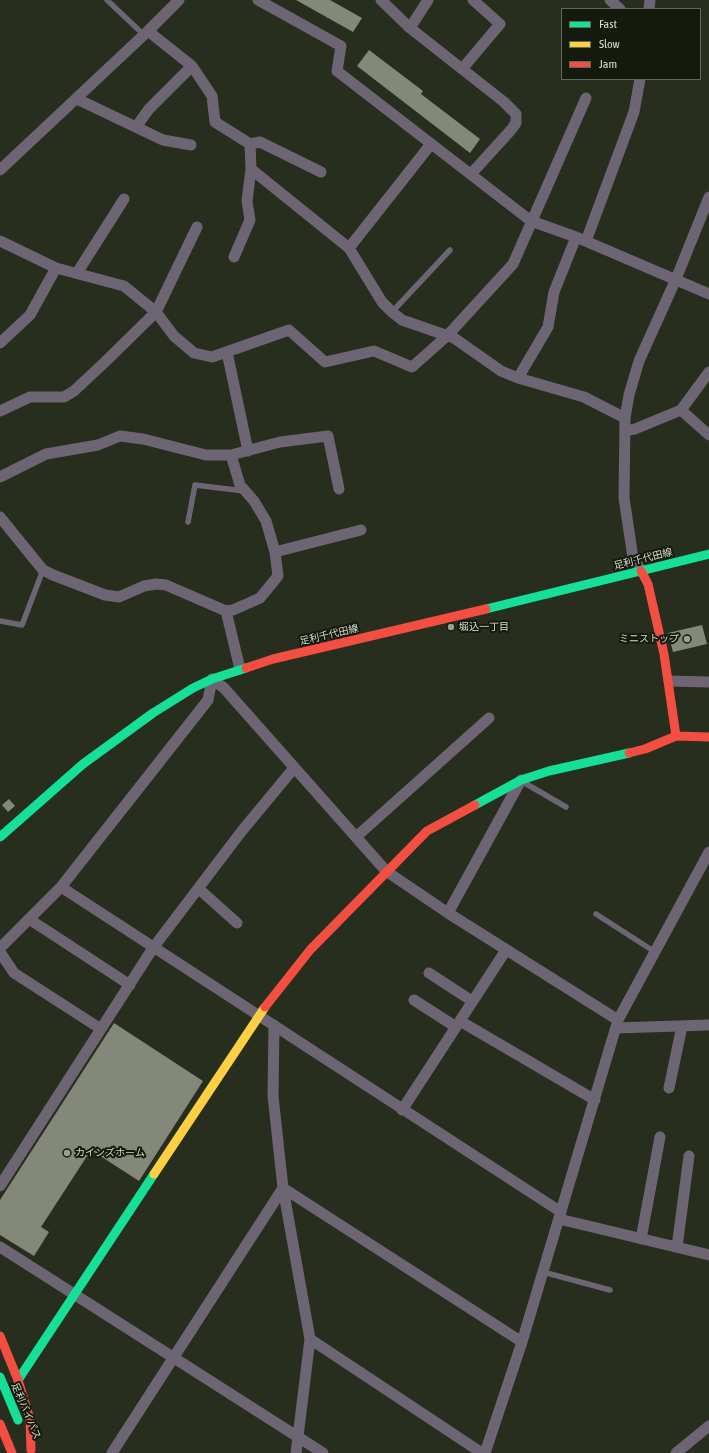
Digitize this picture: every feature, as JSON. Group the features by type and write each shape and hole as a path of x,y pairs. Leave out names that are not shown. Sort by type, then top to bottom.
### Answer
{"main road":[{"name":"足利千代田線","path":"0,837 89,760 153,713 193,688 212,679 273,659 439,621 709,554"},
{"path":"641,571 648,584 669,681 676,736"},
{"path":"18,1380 259,1015 310,950 427,831 520,780 645,749 676,736 709,737"},
{"path":"0,1336 18,1380 30,1419 31,1452"},
{"name":"足利バイパス","path":"0,1377 31,1452"},
{"path":"0,1424 12,1453"}],"street":[{"path":"0,170 77,99 179,0"},
{"path":"258,0 341,46 337,71 531,220 581,239 709,294"},
{"path":"410,28 428,0"},
{"path":"462,69 500,24 473,0"},
{"path":"610,0 619,8"},
{"path":"383,1 410,28 513,110 517,118 516,123 472,174"},
{"path":"146,33 192,66 212,96 215,122 250,144 260,142 321,172"},
{"path":"136,127 149,109 192,66"},
{"path":"518,378 548,327 554,292 581,239 634,112 640,80"},
{"path":"0,241 56,268 124,286 156,312 174,336 194,353 212,357 289,330 325,362 374,351 412,367 447,336 513,264 531,220 586,98"},
{"path":"77,99 163,140 191,145"},
{"path":"234,257 250,220 247,201 251,168 250,144"},
{"path":"349,248 431,144"},
{"path":"251,168 349,248 382,302 402,320 454,338 501,371 518,378 584,397 625,418"},
{"path":"641,571 633,558 624,498 625,418 633,377 676,279 709,197"},
{"path":"77,273 124,199"},
{"path":"0,410 30,397 64,397 74,391 156,312 197,227"},
{"path":"0,344 30,315 56,268"},
{"path":"227,352 248,451"},
{"path":"626,431 635,429 681,410 709,372"},
{"path":"681,410 709,435"},
{"path":"0,477 46,454 98,445 120,436 143,439 206,455 231,455 280,442 328,436 338,489"},
{"path":"0,517 43,570 106,595 119,597 144,586 156,584 166,585 226,611 260,598 278,576 275,552 266,521 254,501 240,485 231,455"},
{"path":"275,552 361,530"},
{"path":"226,611 240,669"},
{"path":"0,948 62,887 208,700 212,679 224,688 386,871 617,1024 682,1026 709,1025"},
{"path":"669,681 709,682"},
{"path":"356,837 488,718"},
{"path":"0,1186 154,948 241,832 294,768"},
{"path":"448,913 520,780"},
{"path":"485,1453 522,1342 617,1024 709,852"},
{"path":"62,887 259,1015 560,1216 641,1239 709,1255"},
{"path":"199,889 237,923"},
{"path":"29,919 130,985"},
{"path":"402,1110 506,950"},
{"path":"0,952 14,973 101,1028"},
{"path":"429,973 472,1001"},
{"path":"414,1000 595,1100"},
{"path":"274,1025 273,1096 283,1188 310,1340 296,1453"},
{"path":"669,1088 682,1026"},
{"path":"641,1239 660,1137"},
{"path":"677,1247 688,1156"},
{"path":"283,1188 522,1342"},
{"path":"112,1453 283,1188"},
{"path":"0,1247 174,1356 323,1453"},
{"path":"310,1340 482,1453"},
{"path":"676,1453 709,1426"}],"lane":[{"path":"107,0 146,33"},
{"path":"392,312 450,250"},
{"path":"188,522 195,485 246,491"},
{"path":"0,621 22,625 43,570"},
{"path":"520,780 566,807"},
{"path":"596,914 655,952"},
{"path":"543,1272 610,1290"}],"building":[{"path":"296,0 330,0 362,18 353,32"},
{"path":"369,50 423,91 421,94 480,139 470,153 357,66"},
{"name":"ミニストップ","path":"702,625 707,644 673,652 668,633"},
{"path":"9,799 15,806 8,812 2,805"},
{"path":"114,1023 203,1081 139,1181 91,1150 41,1227 49,1232 34,1256 0,1235 0,1200"}],"traffic: fast":[{"path":"486,609 709,554"},
{"path":"0,837 83,764 153,713 193,688 212,679 246,668"},
{"path":"475,805 521,780 549,771 629,753"},
{"path":"18,1380 154,1174"},
{"path":"0,1377 18,1420"}],"traffic: slow":[{"path":"154,1174 265,1007"}],"traffic: jam":[{"path":"641,571 648,584 664,654 676,736"},
{"path":"246,668 273,659 486,609"},
{"path":"629,753 645,749 676,736 709,737"},
{"path":"265,1007 310,950 427,831 475,805"},
{"path":"0,1336 18,1380 30,1419 31,1450"},
{"path":"0,1424 12,1453"}],"place":[{"name":"堀込一丁目","path":"451,627"},
{"name":"ミニストップ","path":"687,639"},
{"name":"カインズホーム","path":"67,1153"}]}
